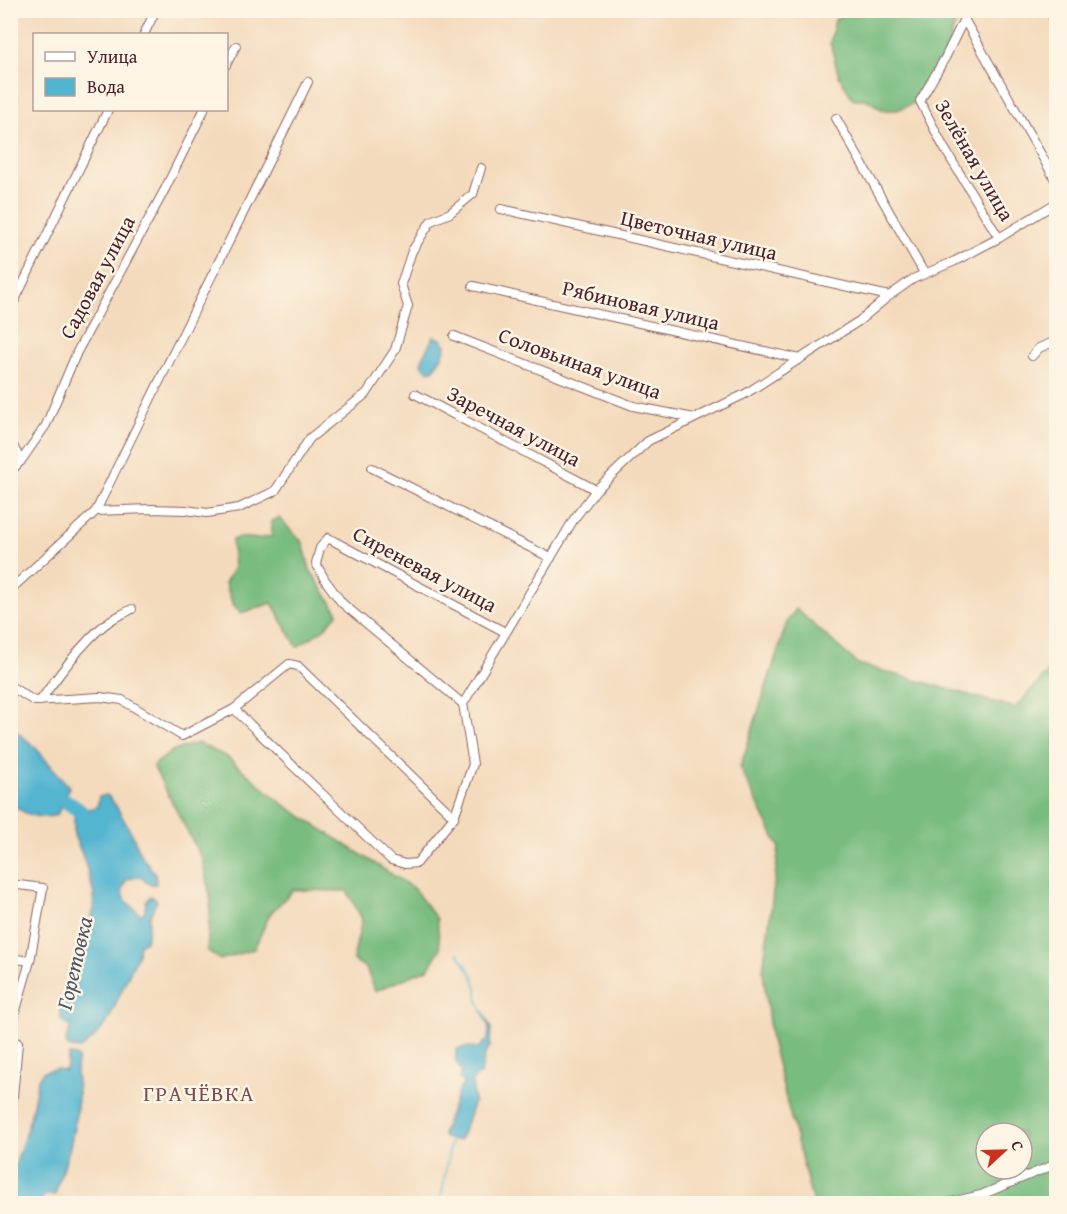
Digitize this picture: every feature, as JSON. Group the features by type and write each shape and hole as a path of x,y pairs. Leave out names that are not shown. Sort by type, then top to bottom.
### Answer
{"street":[{"path":"144,33 156,10"},
{"path":"969,10 964,19 1056,181"},
{"path":"1049,10 1056,23"},
{"name":"Зелёная улица","path":"964,19 920,101 943,146 999,238"},
{"path":"228,61 236,46"},
{"path":"10,590 96,511 308,82"},
{"path":"10,310 108,111"},
{"name":"Садовая улица","path":"10,472 21,461 46,424 77,352 164,191 204,111"},
{"path":"836,118 924,273"},
{"path":"96,511 150,509 207,513 239,508 275,491 310,438 368,393 395,350 408,306 401,284 412,251 431,221 450,213 474,194 481,168"},
{"path":"234,709 391,860 405,864 417,863 454,817 473,764 463,704 574,519 596,490 648,441 745,394 859,321 913,279 955,261 999,238 1056,203"},
{"name":"Цветочная улица","path":"501,209 889,296"},
{"name":"Рябиновая улица","path":"473,286 800,359"},
{"name":"Соловьиная улица","path":"454,336 633,406 694,418"},
{"path":"1032,356 1039,348 1056,341"},
{"name":"Заречная улица","path":"415,394 596,490"},
{"path":"10,440 21,461"},
{"path":"372,468 551,558"},
{"name":"Сиреневая улица","path":"463,704 342,603 316,563 320,548 328,538 506,632"},
{"path":"40,701 54,680 90,639 110,621 132,609"},
{"path":"10,686 34,701 100,698 122,700 182,736 234,709 289,664 298,666 454,817"},
{"path":"10,884 43,888 30,961 10,1031"},
{"path":"10,958 30,961"},
{"path":"10,1038 18,1043 10,1128"},
{"path":"943,1203 981,1195 1056,1164"}],"green space":[{"path":"847,11 959,11 946,53 925,88 912,104 897,110 883,110 866,99 853,99 839,76 830,43 835,20"},
{"path":"279,518 303,543 310,570 338,613 324,629 297,647 272,603 241,613 233,605 225,583 234,567 232,540 239,537 258,539 272,536 271,521"},
{"path":"796,609 858,664 1015,708 1056,663 1056,1203 813,1203 771,1040 763,971 779,847 740,768 787,622"},
{"path":"198,743 227,757 284,805 413,888 437,919 440,949 428,969 375,991 366,968 353,960 362,919 347,891 293,890 270,914 254,949 220,960 207,950 211,899 202,859 153,766 172,751"}],"water":[{"path":"434,337 441,339 446,346 434,369 428,371 421,364"},
{"path":"10,726 34,746 69,787 57,815 44,817 32,815 21,811 11,803"},
{"path":"107,795 132,834 141,855 155,874 156,884 149,884 139,876 126,880 122,891 126,901 141,915 145,911 146,901 151,896 157,900 150,916 146,941 139,945 138,954 107,1023 93,1039 80,1049 68,1047 66,1040 71,1026 61,1020 60,1008 84,954 93,912 94,894 74,835 74,812 97,807 99,797"},
{"path":"483,1011 491,1028 490,1046 485,1054 481,1073 472,1081 474,1102 460,1140 451,1140 443,1137 443,1132 460,1088 465,1082 459,1079 462,1072 456,1061 456,1049 479,1048 488,1039 489,1028"},
{"path":"69,1055 78,1058 76,1069 78,1099 71,1140 55,1195 18,1201 11,1198 11,1178 30,1119 38,1079 44,1071 57,1069 65,1071"}],"waterway":[{"name":"Горетовка","path":"10,771 63,799 80,811 85,829"},
{"path":"458,953 474,978 477,998 486,1021"},
{"path":"440,1204 451,1140"},
{"name":"Горетовка","path":"35,1204 41,1179"}],"district":[{"name":"ГРАЧЁВКА","path":"199,1093"}]}
